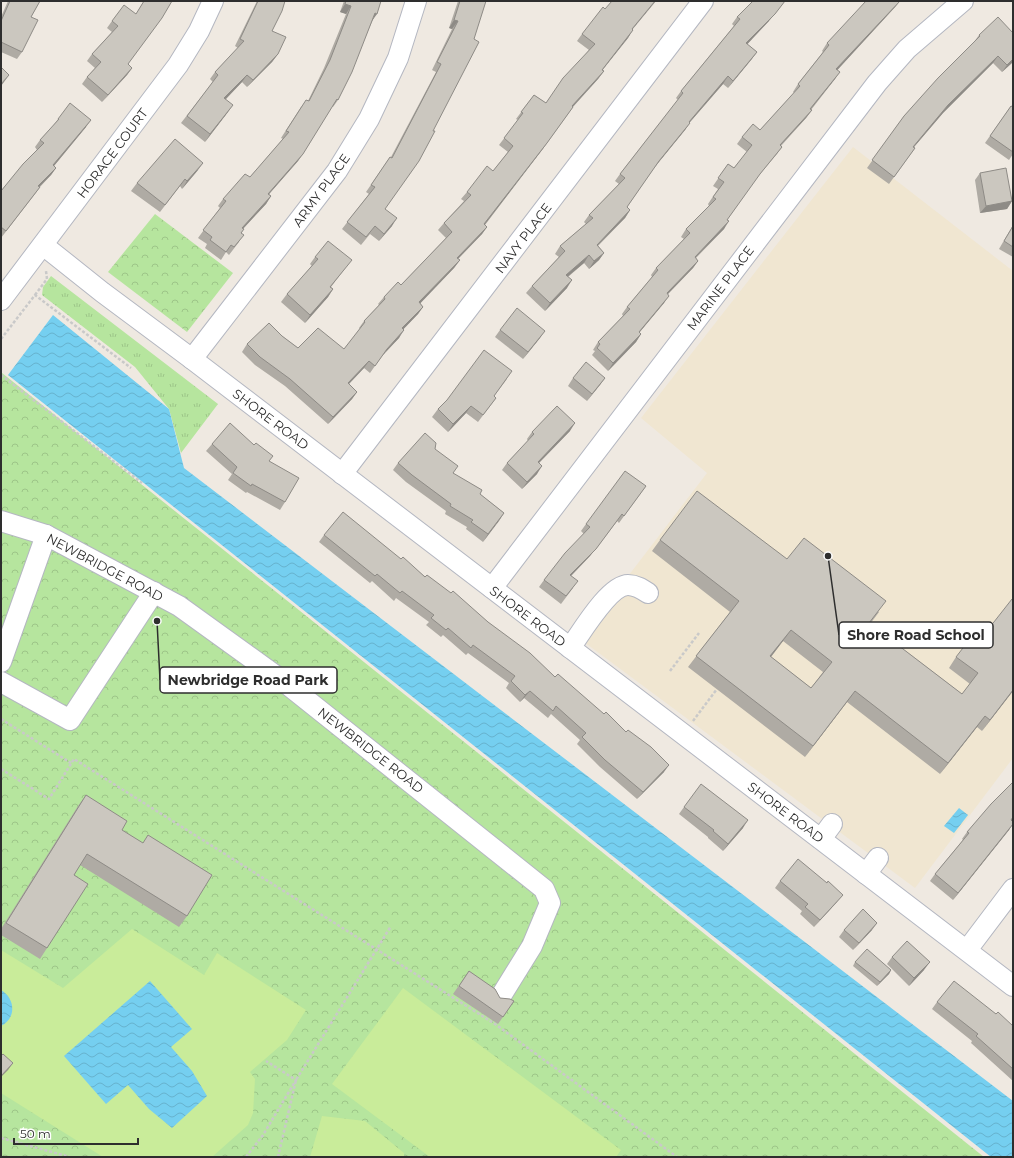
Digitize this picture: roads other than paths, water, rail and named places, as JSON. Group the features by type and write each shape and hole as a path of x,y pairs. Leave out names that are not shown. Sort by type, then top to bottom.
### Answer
{"street":[{"name":"HORACE COURT","path":"1,300 178,65 199,31 213,1"},
{"name":"ARMY PLACE","path":"192,359 337,171 369,118 398,58 416,1"},
{"name":"NAVY PLACE","path":"342,474 703,1"},
{"name":"MARINE PLACE","path":"492,588 877,83 907,49 962,1"},
{"name":"SHORE ROAD","path":"43,246 683,734 827,832 872,866 967,950 1013,986"},
{"name":"NEWBRIDGE ROAD","path":"1,521 46,535 179,606 283,681 544,888 550,903 532,946 501,996"},
{"path":"1,662 46,535"},
{"path":"570,648 615,590 627,585 639,587 648,593"},
{"path":"1,682 70,720 154,592"},
{"path":"967,950 1013,890"}],"water":[{"path":"53,315 169,409 184,468 1013,1101 1013,1157 991,1157 8,375"},
{"path":"959,808 968,815 954,833 944,826"},
{"path":"150,981 192,1029 171,1047 192,1071 207,1096 172,1128 149,1109 128,1085 106,1104 64,1056"},
{"path":"1,990 9,998 12,1013 10,1018 1,1026"}],"place":[{"name":"Shore Road School","path":"828,556"},
{"name":"Newbridge Road Park","path":"157,621"}]}
